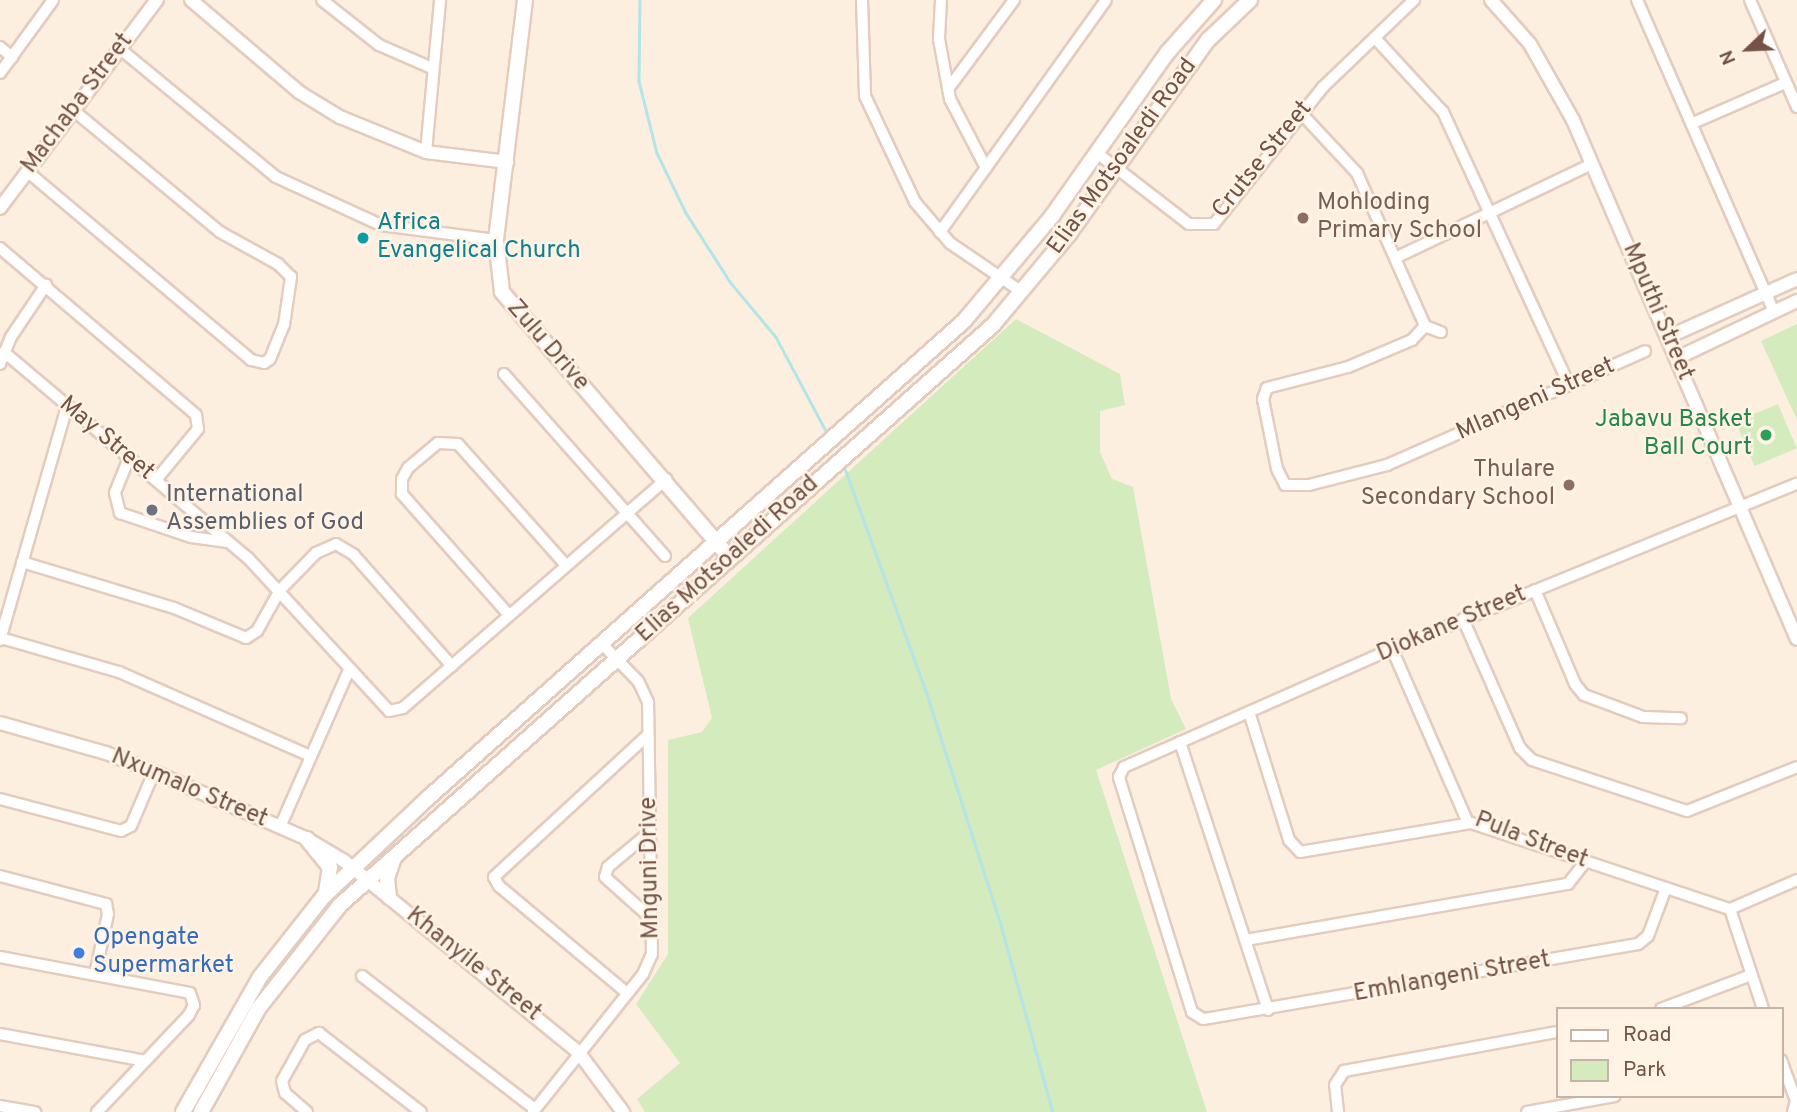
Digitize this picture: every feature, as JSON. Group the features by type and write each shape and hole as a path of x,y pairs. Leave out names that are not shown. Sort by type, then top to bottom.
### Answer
{"main road":[{"name":"Zulu Drive","path":"525,0 496,240 498,281 509,304 666,479 730,558"},
{"name":"Elias Motsoaledi Road","path":"183,1112 260,976 324,896 352,867 715,540 964,321 1001,278 1097,153 1175,42 1214,0"},
{"name":"Elias Motsoaledi Road","path":"201,1112 271,990 305,944 366,879 974,343 1022,292 1117,168 1208,40 1250,0"},
{"path":"307,839 330,867 324,896"},
{"path":"389,897 387,878 396,854"}],"street":[{"path":"0,73 53,0"},
{"name":"Machaba Street","path":"0,208 157,0"},
{"path":"191,0 323,107 426,152 506,162"},
{"path":"322,0 379,45 432,68"},
{"path":"426,152 440,0"},
{"path":"862,0 863,76 869,113 915,202 940,232 1022,292"},
{"path":"941,0 939,39 948,89 964,131 986,168"},
{"path":"948,89 1014,0"},
{"path":"940,232 1106,0"},
{"name":"Crutse Street","path":"1097,153 1189,224 1214,224 1301,113 1414,0"},
{"name":"Mputhi Street","path":"1491,0 1541,60 1592,164 1797,639"},
{"path":"1637,0 1774,312"},
{"path":"1750,0 1797,107"},
{"path":"1375,38 1443,113 1569,385"},
{"path":"0,47 12,57"},
{"path":"119,48 276,177 381,225 496,240"},
{"path":"1693,123 1785,83"},
{"path":"28,172 251,360 264,363 280,340 293,286 286,271 232,241 74,111"},
{"path":"1301,113 1354,167 1397,257 1425,326 1441,332"},
{"path":"1397,257 1592,164"},
{"path":"0,248 196,415 198,429 156,481"},
{"path":"1668,337 1797,279"},
{"path":"0,364 4,352 46,285"},
{"path":"1677,358 1797,302"},
{"name":"Mlangeni Street","path":"1425,326 1412,340 1348,367 1267,388 1263,400 1282,482 1294,488 1372,471 1645,351"},
{"name":"May Street","path":"4,352 230,542 279,590 389,711 403,708 452,666"},
{"name":"Zulu Drive","path":"504,374 665,556"},
{"path":"67,407 0,639 119,672 310,756"},
{"path":"509,615 402,494 402,478 408,468 438,443 458,444 565,564"},
{"path":"129,458 115,492 120,513 191,537 230,542"},
{"path":"22,562 174,608 241,638 254,635 279,590 326,546 344,547 452,666 565,564 666,479"},
{"name":"Diokane Street","path":"1203,1019 1192,1012 1119,781 1124,767 1463,619 1797,484"},
{"path":"1535,590 1575,684 1584,695 1643,717 1681,718"},
{"path":"1463,619 1520,748 1532,760 1687,811 1705,807 1797,767"},
{"name":"Mnguni Drive","path":"534,1110 651,961 653,920 645,691 601,643"},
{"name":"Pula Street","path":"1392,649 1468,823 1730,909"},
{"path":"279,827 349,670"},
{"path":"1249,712 1289,841 1300,852 1468,823"},
{"name":"Nxumalo Street","path":"0,723 106,753 154,772 307,839 366,879"},
{"path":"627,993 499,886 494,877 648,735"},
{"path":"1180,742 1268,1010"},
{"path":"0,799 121,831 131,826 154,772"},
{"path":"650,832 608,867 605,877 653,920"},
{"path":"1246,940 1568,884 1585,862"},
{"path":"0,877 106,904 108,914 95,974"},
{"name":"Khanyile Street","path":"366,879 579,1053 623,1112"},
{"path":"1762,1007 1730,909 1797,880"},
{"name":"Emhlangeni Street","path":"1203,1019 1268,1010 1638,944 1648,936 1666,888"},
{"path":"0,957 187,991 193,998 192,1010 97,1112"},
{"path":"1666,1007 1751,975"},
{"path":"362,976 534,1110"},
{"path":"1338,1112 1335,1085 1344,1071 1556,1032"},
{"path":"307,1112 285,1093 282,1082 305,1040 319,1033 421,1112"},
{"path":"0,1034 145,1061"},
{"path":"1783,1065 1796,1101 1793,1112"},
{"path":"1527,1112 1604,1098"},
{"path":"0,1106 35,1112"}],"green space":[{"path":"1016,319 1120,374 1125,405 1100,411 1100,452 1112,479 1133,487 1171,699 1186,729 1096,770 1207,1112 645,1112 637,1099 680,1063 636,1004 668,954 668,740 702,732 712,718 688,618"},
{"path":"1797,324 1797,420 1761,341"},
{"name":"Jabavu Basket Ball Court","path":"1778,404 1797,448 1754,466 1736,422"}],"waterway":[{"path":"640,0 639,81 657,153 686,213 731,283 776,337 828,435"},
{"path":"844,466 925,688 1001,925 1053,1112"}],"place":[{"name":"Mohloding Primary School","path":"1303,218"},
{"name":"Africa Evangelical Church","path":"363,238"},
{"name":"Jabavu Basket Ball Court","path":"1766,435"},
{"name":"Thulare Secondary School","path":"1569,485"},
{"name":"International Assemblies of God","path":"152,510"},
{"name":"Opengate Supermarket","path":"79,953"}]}
